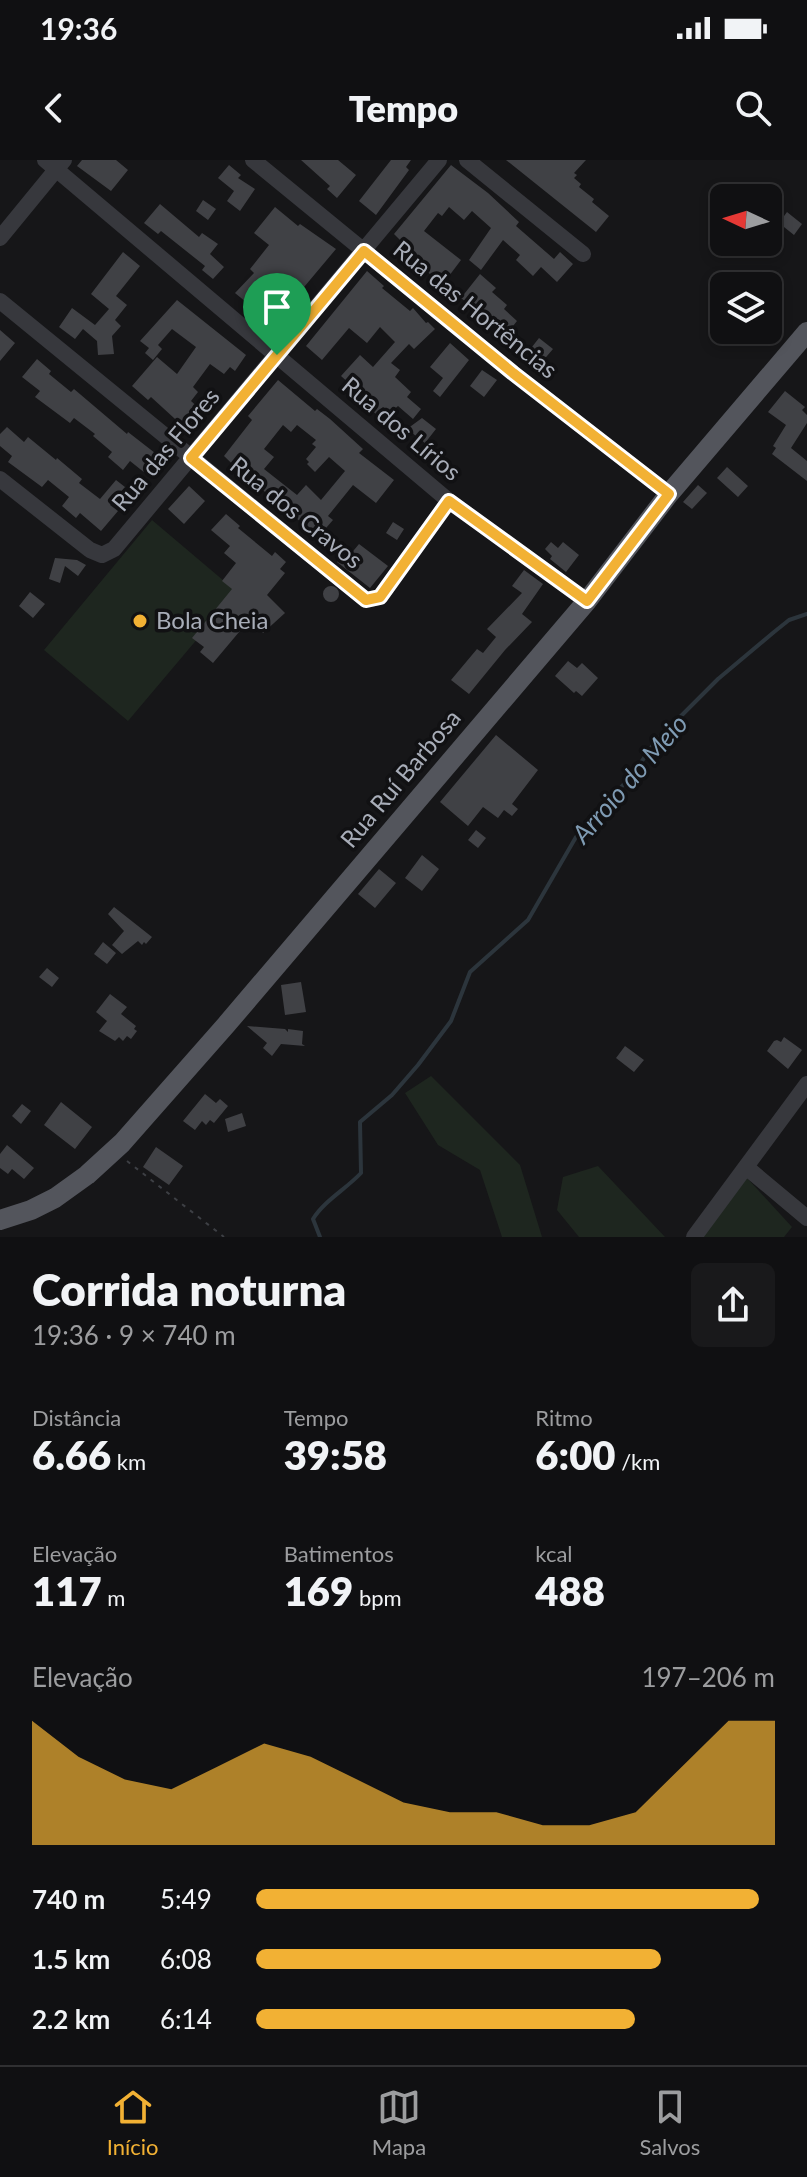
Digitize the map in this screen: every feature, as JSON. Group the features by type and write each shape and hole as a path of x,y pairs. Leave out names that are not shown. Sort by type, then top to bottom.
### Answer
{"main road":[{"name":"Rua Ruí Barbosa","path":"0,1220 55,1198 113,1151 226,1025 587,601 669,494 807,332"}],"street":[{"name":"Rua das Hortências","path":"253,160 513,373 669,494"},
{"name":"Rua das Flores","path":"0,479 90,550 102,555 114,549 439,160"},
{"path":"467,160 583,254"},
{"path":"0,238 55,163"},
{"name":"Rua dos Lírios","path":"55,163 449,501 587,601"},
{"name":"Rua dos Cravos","path":"0,301 366,600 380,597 449,501"},
{"path":"694,1237 807,1084"},
{"path":"746,1167 807,1218"}],"path":[{"path":"113,1151 224,1237"}],"shaded area":[{"name":"Bola Cheia","path":"152,520 237,592 128,721 44,650"},
{"path":"431,1076 520,1165 542,1237 502,1237 480,1170 438,1145 405,1093"},
{"path":"598,1166 665,1237 579,1237 557,1210 563,1177"},
{"path":"747,1178 792,1227 784,1237 700,1237"}],"building":[{"path":"82,160 116,160 128,170 111,191 77,166"},
{"path":"301,160 338,160 356,175 337,198 327,189 330,186"},
{"path":"391,160 411,160 406,167 409,170 376,215 359,201"},
{"path":"506,160 586,160 574,173 577,175 574,178 581,184 579,187 594,199 592,202 609,216 596,232"},
{"path":"229,165 241,175 238,178 255,189 240,211 227,201 234,191 218,178"},
{"path":"451,165 488,193 519,222 516,226 554,259 560,252 573,264 557,282 541,267 533,276 516,260 520,255 503,240 481,270 469,260 491,228 472,211 464,220 449,207 442,216 438,213 424,231 461,260 443,284 426,271 428,268 394,234"},
{"path":"203,200 216,209 208,220 196,211"},
{"path":"160,204 199,237 202,233 218,244 210,254 224,267 213,279 202,270 205,266 161,231 158,234 144,223"},
{"path":"275,207 298,226 300,224 336,249 273,324 235,293 254,273 250,269 269,245 254,233"},
{"path":"787,212 802,224 794,235 782,225"},
{"path":"123,252 140,266 116,296 127,305 115,320 121,326 112,336 114,354 98,355 97,341 83,329 75,339 59,327 72,308 95,325 109,309 91,294"},
{"path":"367,271 384,286 382,288 410,311 413,308 435,329 414,349 409,344 391,363 400,370 395,377 411,392 407,397 421,409 413,419 398,406 390,413 383,407 376,414 368,407 371,403 341,376 360,355 373,367 395,342 380,327 367,343 349,328 322,360 306,346"},
{"path":"480,274 496,288 492,292 507,305 504,309 517,321 506,335 495,326 498,322 480,307 477,311 461,298"},
{"path":"177,300 246,355 235,371 230,367 224,374 210,364 193,387 198,392 191,401 202,411 186,429 151,397 148,400 132,386 157,357 177,374 196,347 172,329 158,345 162,349 153,360 145,353 149,348 140,341"},
{"path":"0,330 15,343 0,361"},
{"path":"539,338 553,349 541,363 528,352"},
{"path":"450,343 469,360 440,397 433,391 443,378 430,367"},
{"path":"37,359 51,371 49,374 71,392 74,389 127,434 155,453 152,457 156,460 145,473 130,461 123,470 108,457 112,452 93,436 95,434 74,418 70,423 35,397 40,391 22,377"},
{"path":"482,370 497,380 484,397 470,386"},
{"path":"278,380 315,411 317,409 330,419 363,449 359,453 394,480 376,503 353,485 328,516 333,520 319,536 287,511 283,515 272,504 276,500 224,456 252,420 248,416","holes":["283,425 291,432 297,425 316,440 312,444 316,447 306,459 315,472 329,457 345,471 321,500 306,485 297,495 264,469 274,457 264,449"]},
{"path":"785,391 805,407 802,410 807,415 807,423 791,448 807,461 807,481 772,454 776,448 773,446 786,425 768,412"},
{"path":"422,418 436,429 425,443 407,429"},
{"path":"7,427 24,442 28,437 57,458 82,479 79,483 100,499 116,480 125,487 110,505 118,511 101,531 80,513 76,518 62,506 69,497 48,480 42,487 8,462 12,456 0,446 0,434"},
{"path":"727,467 748,486 738,497 717,478"},
{"path":"698,485 707,493 692,509 683,502"},
{"path":"189,486 205,501 184,524 168,509"},
{"path":"226,514 272,556 275,552 286,562 280,569 285,573 267,595 285,613 263,633 250,619 213,663 200,652 204,647 192,638 232,589 222,581 236,563 224,553 230,546 211,530"},
{"path":"393,522 404,529 397,540 386,533"},
{"path":"551,542 558,548 563,542 579,555 566,572 550,559 552,556 545,549"},
{"path":"359,544 388,566 370,588 337,562 345,552 349,556"},
{"path":"55,558 77,560 86,565 78,576 65,566 60,583 49,579"},
{"path":"524,570 543,584 522,614 532,622 469,694 451,680 477,649 483,653 496,637 487,629 522,593 512,586"},
{"path":"331,586 337,588 337,600 331,602 325,600 323,594 325,588"},
{"path":"30,592 45,604 33,618 19,606"},
{"path":"568,661 577,668 582,663 598,678 582,696 555,676"},
{"path":"496,735 538,770 512,804 518,809 512,816 504,810 498,818 483,807 468,826 440,802"},
{"path":"476,830 486,838 478,848 468,840"},
{"path":"422,855 439,869 422,891 405,878"},
{"path":"379,869 396,883 375,908 358,894"},
{"path":"114,907 152,937 146,944 138,941 122,954 112,945 124,931 108,914"},
{"path":"103,942 116,953 107,964 94,954"},
{"path":"47,968 59,978 52,987 39,977"},
{"path":"301,982 306,1012 285,1015 281,985"},
{"path":"110,994 127,1007 121,1014 136,1026 134,1029 137,1031 131,1039 127,1036 123,1041 119,1037 115,1041 99,1031 107,1021 96,1012"},
{"path":"247,1026 303,1031 302,1044 305,1046 281,1044 272,1056 263,1048 267,1043"},
{"path":"784,1037 802,1050 788,1069 767,1051 774,1041 781,1042"},
{"path":"625,1046 644,1060 634,1072 616,1058"},
{"path":"205,1094 216,1103 220,1099 228,1106 214,1123 210,1120 206,1125 202,1121 195,1130 183,1121"},
{"path":"61,1102 92,1127 75,1149 44,1125"},
{"path":"22,1104 31,1111 21,1124 12,1116"},
{"path":"242,1113 246,1126 228,1132 225,1119"},
{"path":"7,1145 34,1168 24,1179 12,1169 8,1174 0,1168 0,1154"},
{"path":"156,1147 183,1166 169,1185 143,1167"}],"waterway":[{"name":"Arroio do Meio","path":"320,1237 313,1219 323,1206 361,1173 360,1122 392,1095 451,1021 470,972 528,920 576,837 633,774 655,742 718,679 789,620 807,614"}],"place":[{"name":"Bola Cheia","path":"140,621"}],"route":[{"path":"364,251 513,373 669,494 587,601 449,501 380,597 366,600 191,458 277,355 364,251"}]}
